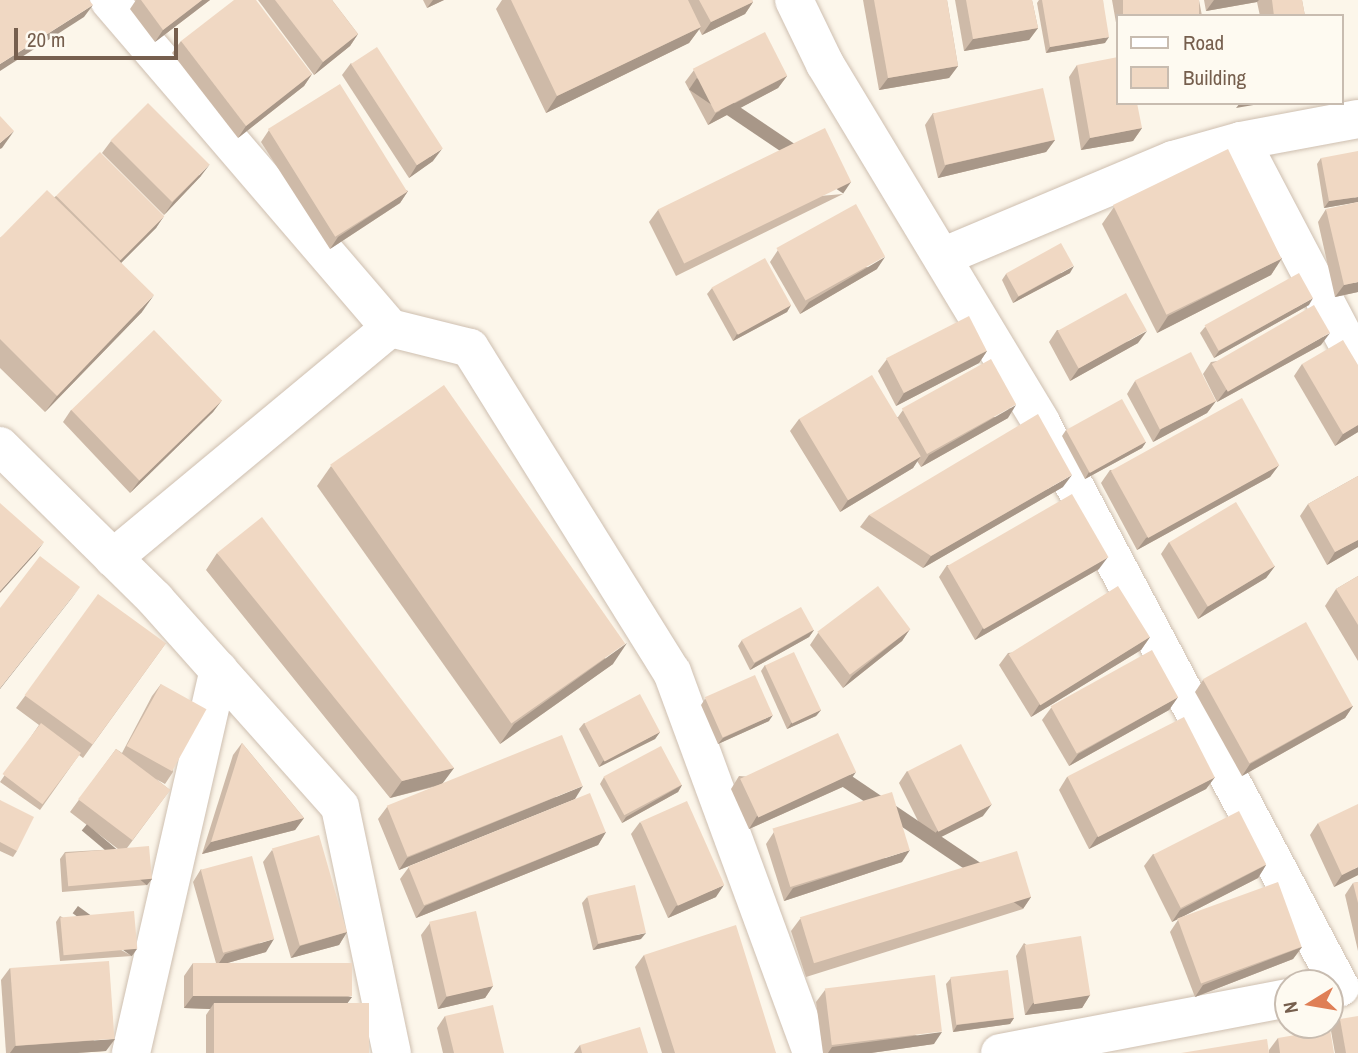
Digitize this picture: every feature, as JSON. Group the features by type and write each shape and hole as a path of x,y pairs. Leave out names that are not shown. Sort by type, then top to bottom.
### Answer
{"street":[{"path":"109,0 390,328 470,348 672,672 812,1053"},
{"path":"794,0 825,64 1040,421 1333,969"},
{"path":"942,257 1173,160 1241,141 1358,119"},
{"path":"1241,141 1358,364"},
{"path":"113,558 390,328"},
{"path":"0,446 113,558 219,670 340,807 392,1053"},
{"path":"131,1053 219,670"},
{"path":"1000,1053 1274,1001"}],"building":[{"path":"0,0 89,0 93,5 0,64"},
{"path":"141,0 202,0 163,30"},
{"path":"234,0 256,0 312,74 246,126 181,41"},
{"path":"275,0 332,0 358,34 323,62"},
{"path":"511,0 688,0 701,27 557,96"},
{"path":"699,0 752,0 753,2 711,22"},
{"path":"874,0 947,0 958,66 888,78"},
{"path":"966,0 1032,0 1038,28 973,39"},
{"path":"1042,0 1103,0 1109,37 1050,47"},
{"path":"1123,0 1199,0 1199,14 1123,14"},
{"path":"1272,0 1302,0 1305,14 1274,14"},
{"path":"765,32 787,76 715,112 693,69"},
{"path":"377,47 443,148 417,165 351,64"},
{"path":"1116,57 1116,105 1137,105 1142,128 1090,138 1077,65"},
{"path":"340,84 407,192 335,237 268,129"},
{"path":"1043,88 1055,140 945,165 933,113"},
{"path":"148,103 210,165 172,202 111,140"},
{"path":"0,116 14,131 0,143"},
{"path":"825,128 851,182 684,263 658,210"},
{"path":"1228,149 1281,259 1166,315 1113,205"},
{"path":"1358,151 1358,197 1329,201 1321,158"},
{"path":"100,152 164,216 121,260 56,196"},
{"path":"47,190 154,295 57,396 0,339 0,238"},
{"path":"1358,202 1358,282 1344,285 1326,209"},
{"path":"856,204 885,256 805,301 776,248"},
{"path":"1061,243 1074,266 1019,296 1006,274"},
{"path":"765,258 791,305 738,335 712,288"},
{"path":"1299,273 1313,298 1219,351 1205,325"},
{"path":"1126,293 1147,331 1079,368 1058,331"},
{"path":"1314,305 1330,333 1228,392 1212,364"},
{"path":"969,316 987,351 904,393 886,358"},
{"path":"154,330 222,400 139,480 71,410"},
{"path":"1343,340 1358,365 1358,425 1343,434 1302,364"},
{"path":"1191,352 1216,401 1160,430 1135,381"},
{"path":"991,359 1016,404 927,454 902,408"},
{"path":"872,375 921,456 848,500 799,419"},
{"path":"444,385 625,644 511,724 330,465"},
{"path":"1242,398 1279,465 1148,538 1111,471"},
{"path":"1122,399 1146,442 1090,473 1066,430"},
{"path":"1038,414 1072,475 931,556 869,515"},
{"path":"1358,476 1358,540 1335,552 1308,504"},
{"path":"1072,494 1108,557 984,629 947,566"},
{"path":"1236,502 1275,566 1208,606 1169,542"},
{"path":"0,503 44,542 0,591"},
{"path":"262,517 454,768 402,781 217,553"},
{"path":"40,556 80,587 0,688 0,608"},
{"path":"1358,576 1358,625 1336,589"},
{"path":"878,586 910,629 850,675 817,632"},
{"path":"1118,586 1150,637 1040,705 1009,654"},
{"path":"98,594 166,643 92,745 25,695"},
{"path":"801,607 814,630 754,663 742,640"},
{"path":"1306,622 1353,706 1249,763 1203,679"},
{"path":"1152,650 1178,697 1077,753 1051,706"},
{"path":"794,652 821,710 792,724 765,666"},
{"path":"755,675 773,715 723,738 705,697"},
{"path":"161,684 206,709 172,771 127,746"},
{"path":"640,694 660,732 605,762 584,724"},
{"path":"1184,717 1215,778 1098,837 1067,776"},
{"path":"41,723 81,753 42,804 2,774"},
{"path":"838,733 856,772 758,818 740,779"},
{"path":"562,735 583,786 407,857 387,806"},
{"path":"242,743 304,818 211,842"},
{"path":"961,744 992,805 938,832 908,771"},
{"path":"661,746 682,785 624,815 604,777"},
{"path":"116,749 170,790 132,840 78,799"},
{"path":"892,792 910,850 790,887 772,829"},
{"path":"590,793 606,832 424,905 408,866"},
{"path":"0,800 34,817 17,851 0,842"},
{"path":"687,801 724,885 678,906 640,822"},
{"path":"1358,804 1358,867 1342,875 1318,823"},
{"path":"1239,811 1266,864 1181,908 1153,855"},
{"path":"319,835 347,932 300,946 272,849"},
{"path":"149,846 152,879 68,886 65,853"},
{"path":"1017,851 1031,897 814,963 800,917"},
{"path":"252,856 274,939 223,953 201,870"},
{"path":"1278,882 1302,947 1201,983 1177,919"},
{"path":"1358,882 1358,903 1353,883"},
{"path":"635,885 646,933 598,944 587,896"},
{"path":"134,911 137,949 64,955 60,917"},
{"path":"476,911 493,986 447,997 429,922"},
{"path":"736,925 776,1053 675,1053 644,955"},
{"path":"1081,936 1090,995 1034,1004 1025,945"},
{"path":"109,961 114,1039 16,1046 10,968"},
{"path":"193,963 352,963 352,996 193,996"},
{"path":"1008,970 1014,1018 956,1025 950,977"},
{"path":"935,975 942,1032 832,1045 825,989"},
{"path":"214,1003 369,1003 369,1053 214,1053"},
{"path":"493,1005 504,1053 454,1053 445,1016"},
{"path":"1358,1016 1358,1053 1346,1053 1344,1018"},
{"path":"640,1027 648,1053 582,1053 580,1045"},
{"path":"1267,1039 1269,1053 1181,1053"},
{"path":"1278,1039 1332,1039 1334,1053 1280,1053"}]}
